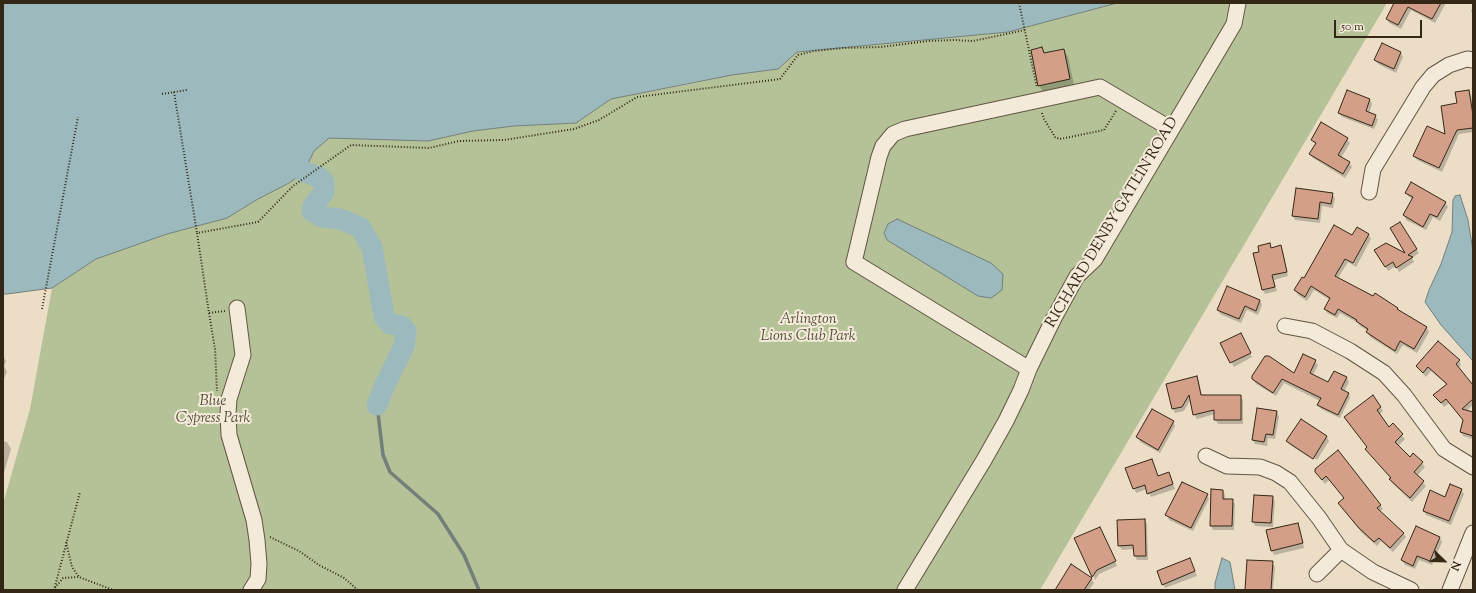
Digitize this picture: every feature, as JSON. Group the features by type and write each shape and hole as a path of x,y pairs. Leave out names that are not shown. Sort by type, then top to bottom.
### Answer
{"street":[{"name":"RICHARD DENBY GATLIN ROAD","path":"905,590 1006,421 1029,369 1077,276 1095,259 1234,24 1238,3"},
{"path":"1369,192 1373,169 1423,87 1433,75 1450,65 1467,59 1473,60"},
{"path":"1029,369 854,262 879,157 883,146 893,134 905,129 1100,87 1171,129"},
{"path":"237,309 243,355 229,399 229,435 254,520 259,564 258,579 251,590"},
{"path":"1285,326 1312,331 1350,351 1384,373 1404,395 1444,448 1473,467"},
{"path":"1206,456 1227,466 1260,466 1276,473 1290,482 1319,518 1341,550 1373,572 1411,590"},
{"path":"1450,590 1473,533"},
{"path":"1317,574 1341,550"}],"path":[{"path":"197,233 258,222 293,186 351,144 429,148 459,141 504,140 574,130 599,120 637,96 780,80 798,54 843,48 881,47 928,41 973,41 1024,30 1019,3"},
{"path":"162,94 187,90"},
{"path":"174,92 207,292 209,313 237,309"},
{"path":"42,309 78,117"},
{"path":"54,590 80,492"},
{"path":"255,531 299,551 319,565 344,578 358,590"},
{"path":"66,541 72,567 79,577"},
{"path":"54,590 63,578 79,577 113,590"}],"green space":[{"name":"Arlington Lions Club Park","path":"1117,3 1387,3 1040,590 3,590 3,504 30,409 52,288 96,259 167,234 227,218 258,199 289,183 304,172 314,151 329,138 428,141 473,131 514,126 576,123 611,99 731,75 778,69 797,52 1008,32"}],"water":[{"path":"3,3 1117,3 1008,32 797,52 778,69 732,75 611,99 576,123 514,126 473,131 428,141 329,138 314,151 304,172 289,183 258,199 227,218 167,234 96,259 52,288 3,294"},
{"path":"1460,195 1468,220 1473,251 1473,361 1441,325 1425,302 1441,264 1452,232 1453,200 1455,196"},
{"path":"897,219 991,263 1003,274 1002,290 991,298 978,296 887,240 884,233 888,224"},
{"path":"1222,558 1230,562 1235,590 1215,590 1215,583"}],"building":[{"path":"1394,3 1441,3 1432,19 1408,7 1398,25 1386,19"},
{"path":"1382,43 1401,52 1394,69 1374,60"},
{"path":"1042,47 1044,53 1064,49 1070,79 1038,86 1031,50"},
{"path":"1347,90 1370,99 1366,111 1376,115 1372,126 1338,113"},
{"path":"1469,90 1473,115 1473,128 1457,130 1439,168 1413,156 1427,126 1445,134 1441,106 1457,103 1455,92"},
{"path":"1321,122 1348,138 1338,155 1350,162 1343,174 1309,154 1316,143 1311,140"},
{"path":"1411,182 1446,202 1437,217 1430,214 1423,227 1403,215 1413,197 1405,193"},
{"path":"1296,188 1333,193 1331,204 1320,202 1318,219 1292,216"},
{"path":"1400,222 1417,249 1408,255 1413,257 1396,268 1393,262 1385,267 1374,250 1386,243 1405,253 1390,228"},
{"path":"1334,225 1352,235 1357,227 1369,234 1353,263 1345,259 1335,276 1373,296 1375,293 1398,308 1397,309 1427,327 1414,349 1400,341 1395,351 1366,332 1368,329 1356,321 1357,320 1338,309 1335,315 1324,309 1330,298 1311,286 1305,297 1294,290 1302,277 1304,278"},
{"path":"1270,243 1271,248 1281,245 1287,272 1272,275 1275,287 1262,290 1253,253 1259,252 1258,246"},
{"path":"1227,286 1260,300 1256,311 1245,306 1239,319 1217,310"},
{"path":"1241,333 1251,353 1230,363 1220,343"},
{"path":"1438,341 1460,360 1456,364 1473,385 1473,399 1462,409 1473,412 1473,436 1460,432 1463,420 1446,399 1441,403 1433,395 1447,384 1428,367 1423,373 1416,366"},
{"path":"1303,354 1316,360 1310,373 1328,382 1334,371 1347,377 1341,389 1349,393 1338,415 1317,405 1321,398 1282,379 1273,393 1252,379 1252,376 1265,356 1269,356 1294,373"},
{"path":"1197,376 1201,395 1241,395 1241,420 1214,420 1214,410 1193,415 1189,395 1182,407 1172,409 1166,384"},
{"path":"1373,395 1381,407 1377,410 1389,427 1393,423 1403,434 1395,442 1410,457 1413,453 1423,462 1414,472 1424,481 1410,498 1389,479 1391,478 1365,449 1367,447 1344,417"},
{"path":"1257,408 1277,411 1273,435 1266,434 1264,442 1252,440"},
{"path":"1152,409 1174,421 1158,450 1136,437"},
{"path":"1301,419 1327,436 1313,459 1286,441"},
{"path":"1338,450 1381,505 1377,508 1404,533 1390,548 1379,538 1374,542 1358,527 1338,503 1344,498 1326,476 1322,480 1315,472 1315,469"},
{"path":"1152,459 1158,476 1169,472 1173,484 1147,494 1145,485 1133,489 1125,468"},
{"path":"1182,482 1208,494 1191,528 1165,515"},
{"path":"1450,484 1462,489 1449,521 1423,511 1430,490 1445,497"},
{"path":"1211,489 1223,490 1223,499 1233,499 1232,526 1210,526"},
{"path":"1254,495 1273,496 1271,523 1252,522"},
{"path":"1145,519 1146,556 1134,556 1133,545 1118,546 1117,520"},
{"path":"1298,523 1303,543 1271,551 1266,530"},
{"path":"1416,526 1440,537 1430,561 1417,556 1413,566 1401,560"},
{"path":"1100,527 1116,561 1097,570 1092,577 1074,538"},
{"path":"1190,558 1195,571 1162,585 1157,571"},
{"path":"1247,560 1273,561 1271,590 1245,590"},
{"path":"1071,564 1092,578 1084,590 1055,590"}],"waterway":[{"path":"296,148 295,164 304,172 319,177 324,182 324,192 313,206 312,211 322,217 340,219 360,227 372,247 384,316 390,324 402,326 406,331 404,346 377,405"},
{"path":"377,405 383,455 390,472 438,514 464,555 479,590"}],"park label":[{"name":"Blue Cypress Park","path":"213,410"}]}
